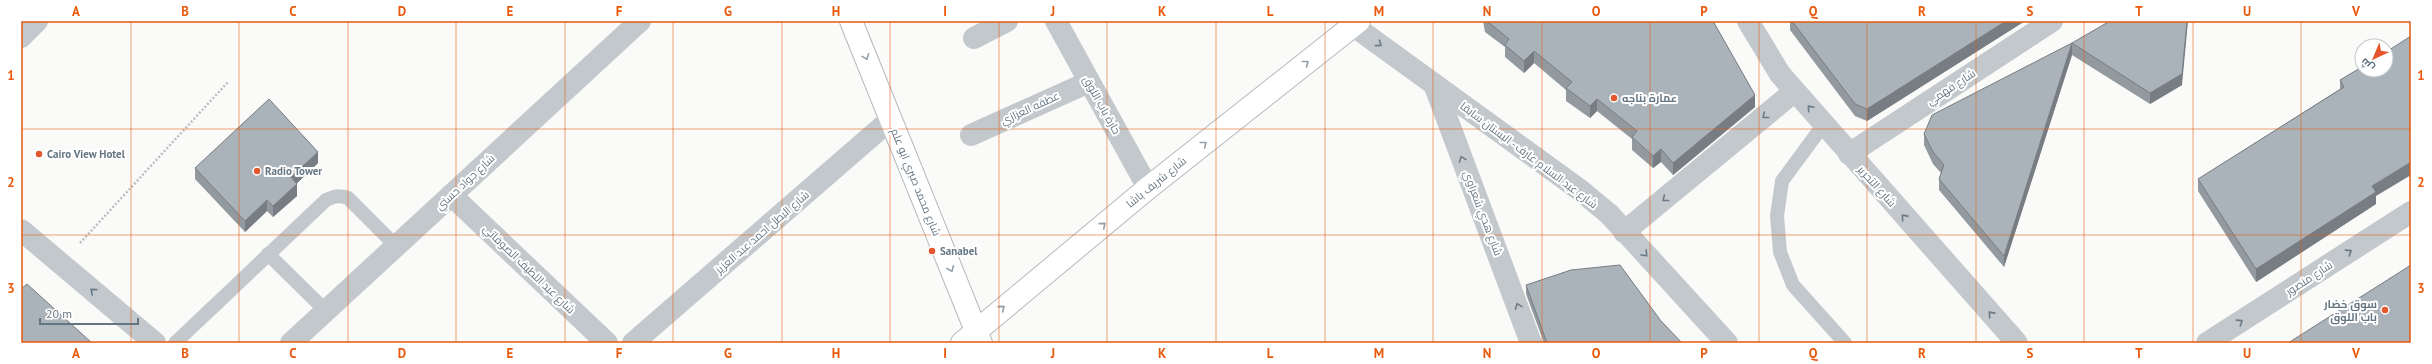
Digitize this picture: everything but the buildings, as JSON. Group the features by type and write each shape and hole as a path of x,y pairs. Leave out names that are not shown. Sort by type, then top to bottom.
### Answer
{"main road":[{"name":"شارع محمد صبري ابو علم","path":"851,21 973,339"},
{"name":"شارع شريف باشا","path":"973,339 1148,188 1353,22"}],"street":[{"path":"21,37 37,21"},
{"name":"شارع جواد حسني","path":"291,343 640,21"},
{"path":"974,38 1007,21"},
{"name":"حارة باب اللوق","path":"1056,21 1148,188"},
{"name":"شارع التحرير","path":"1748,21 1780,74 2017,343"},
{"name":"شارع فهمي","path":"1849,154 2052,21"},
{"name":"شارع عبد السلام عارف - البستان سابقا","path":"1353,22 1434,84 1580,190 1609,214 1727,343"},
{"name":"عطفه العزازي","path":"971,135 1089,82"},
{"name":"شارع هدي شعراوي","path":"1434,84 1531,343"},
{"path":"1624,232 1795,91"},
{"name":"شارع البطل احمد عبد العزيز","path":"633,343 890,120"},
{"name":"شارع عبد اللطيف الصوفاتي","path":"451,195 607,343"},
{"name":"شارع منصور","path":"2207,343 2411,212"},
{"path":"21,230 155,343"}],"lane":[{"path":"1824,124 1782,181 1777,216 1780,252 1793,285 1845,343"},
{"path":"175,343 326,200 341,195 348,198 396,246"},
{"path":"268,254 326,311"}],"path":[{"path":"61,264 228,82"}],"place":[{"name":"عمارة بناجه","path":"1614,98"},
{"name":"Cairo View Hotel","path":"39,154"},
{"name":"Radio Tower","path":"257,171"},
{"name":"Sanabel","path":"932,251"},
{"name":"سوق خضار باب اللوق","path":"2385,310"}]}
